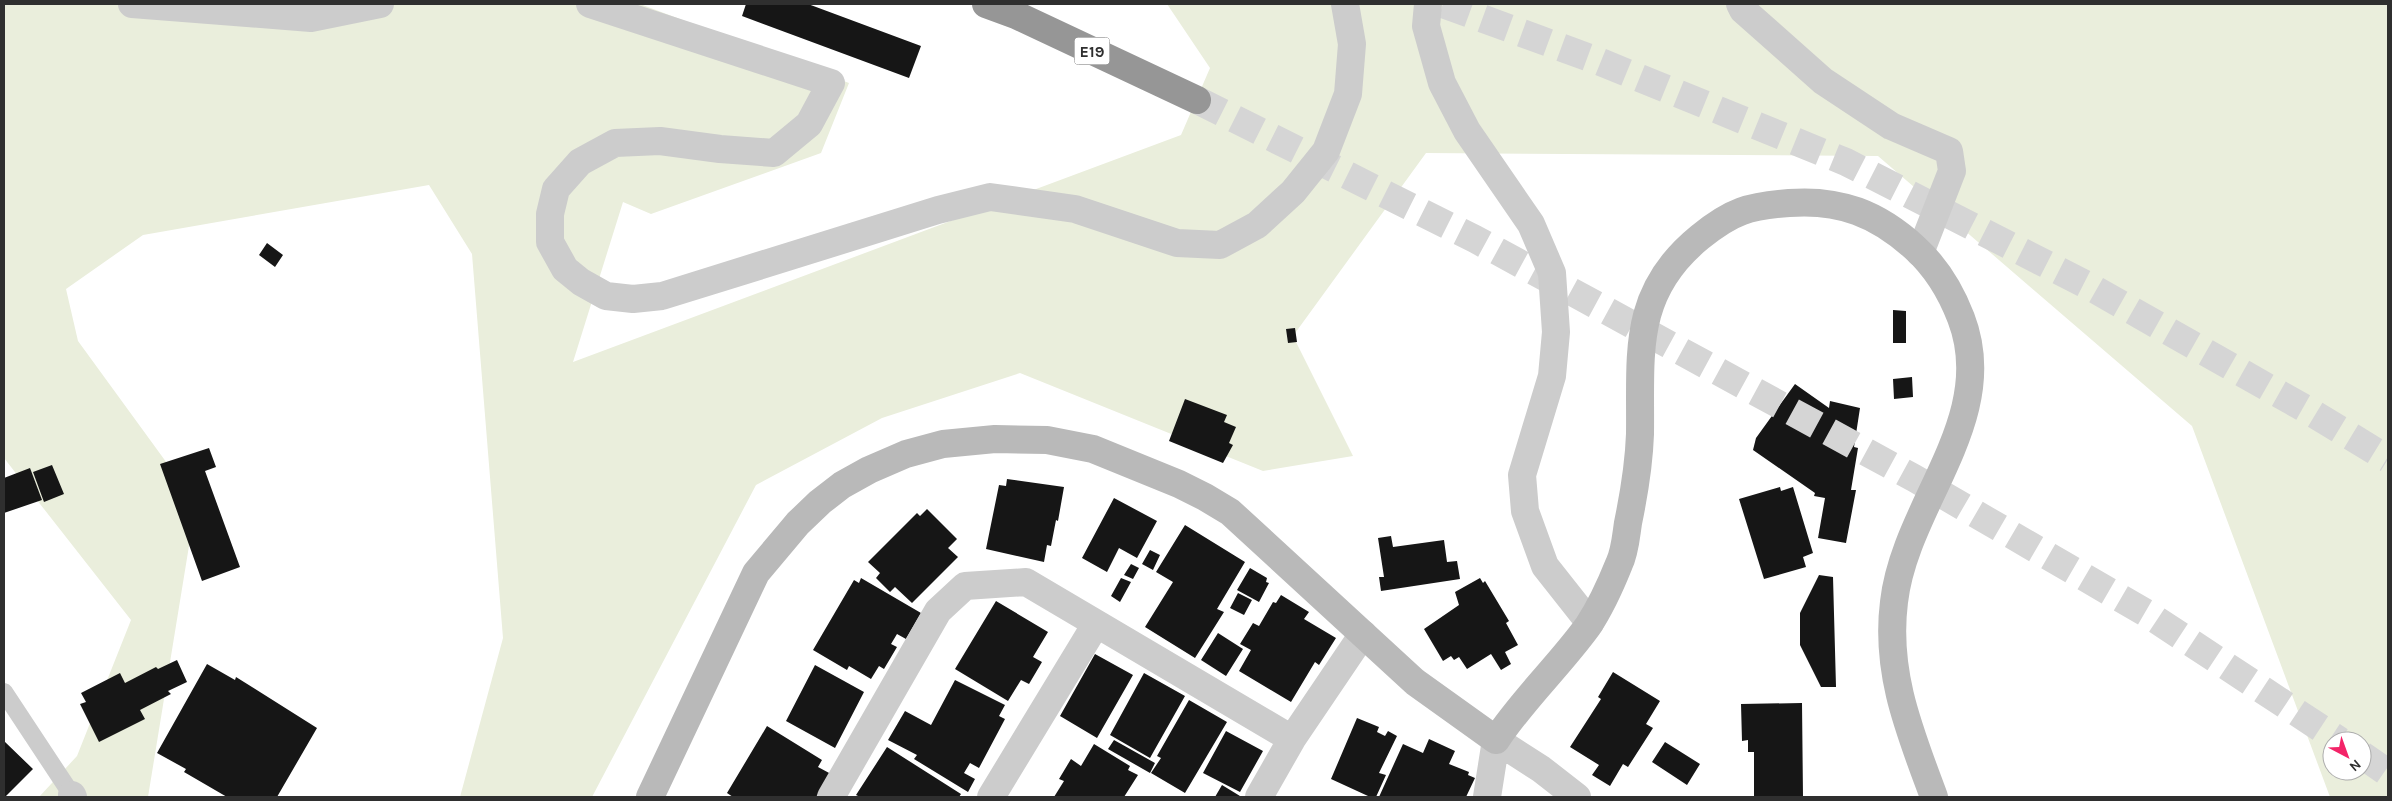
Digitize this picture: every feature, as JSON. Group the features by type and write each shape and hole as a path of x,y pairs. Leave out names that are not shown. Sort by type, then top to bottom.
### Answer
{"highway":[{"name":"E19","path":"986,4 1016,15 1196,100"}],"street":[{"path":"132,4 311,18 380,4"},
{"path":"590,4 831,83 809,124 774,153 720,150 660,141 615,143 580,162 556,189 550,214 550,242 565,269 581,282 606,296 633,299 662,296 938,210 990,197 1075,209 1177,243 1220,245 1257,226 1293,192 1326,151 1348,94 1352,44 1345,4"},
{"path":"1428,4 1426,26 1442,83 1467,131 1531,224 1552,273 1556,332 1552,376 1522,475 1525,511 1545,566 1590,623"},
{"path":"1740,4 1743,10 1823,81 1891,126 1949,151 1952,171 1920,253"},
{"path":"1487,797 1496,740 1513,715 1590,623 1621,561 1632,504 1640,437 1639,361 1646,316 1661,280 1686,248 1714,225 1734,213 1755,205 1807,202 1839,205 1870,215 1896,231 1920,253 1938,275 1954,301 1964,327 1970,355 1971,384 1949,456 1916,524 1903,561 1894,600 1892,636 1894,670 1902,711 1934,797"},
{"path":"650,797 756,573 798,523 842,485 887,461 943,444 995,439 1047,440 1093,449 1179,484 1230,512 1415,682 1496,740 1541,769 1577,797"},
{"path":"831,797 938,611 965,586 1026,582 1292,739"},
{"path":"991,797 1096,624"},
{"path":"1259,797 1292,739 1363,634"}],"lane":[{"path":"4,692 73,796"}],"green space":[{"path":"4,4 640,4 849,83 821,153 651,214 623,202 573,362 1181,135 1210,68 1167,4 2388,4 2388,797 2330,797 2324,781 2372,781 2372,731 2322,731 2322,775 2192,426 1878,156 1426,153 1293,336 1353,456 1263,471 1020,373 882,418 756,485 592,797 460,797 503,638 472,254 429,185 143,235 66,289 78,341 196,503 148,797 39,797 77,756 131,620 4,458"}],"building":[{"path":"746,4 808,4 921,46 909,78 742,16"},
{"path":"267,243 283,255 275,267 259,255"},
{"path":"1893,310 1906,311 1906,343 1893,343"},
{"path":"1295,328 1297,342 1288,343 1286,329"},
{"path":"1912,377 1913,397 1894,399 1893,379"},
{"path":"1795,384 1829,408 1830,401 1860,408 1854,447 1858,448 1851,490 1856,490 1846,543 1818,538 1825,498 1814,496 1815,493 1753,450 1756,438"},
{"path":"1185,399 1227,415 1224,422 1236,427 1229,443 1233,445 1223,463 1169,441"},
{"path":"209,448 216,467 205,471 240,567 202,581 160,464"},
{"path":"52,465 64,494 44,502 33,472"},
{"path":"30,468 42,500 4,513 4,478"},
{"path":"1007,479 1064,487 1058,521 1056,520 1051,546 1047,545 1044,562 986,549 999,485 1006,486"},
{"path":"1780,487 1781,491 1793,487 1813,553 1803,557 1806,567 1764,579 1739,499"},
{"path":"1114,498 1157,521 1137,558 1119,548 1107,572 1082,558"},
{"path":"927,509 957,539 948,548 958,557 912,603 895,587 890,592 876,578 880,573 868,562 917,513 920,516"},
{"path":"1185,525 1245,562 1217,609 1224,612 1195,658 1145,627 1173,582 1156,572"},
{"path":"1391,536 1393,547 1444,540 1447,562 1457,561 1460,579 1381,591 1379,577 1384,577 1378,538"},
{"path":"1150,550 1160,555 1153,570 1142,564"},
{"path":"1131,564 1139,568 1133,579 1124,575"},
{"path":"1250,568 1267,578 1266,582 1269,583 1259,602 1237,590"},
{"path":"1819,575 1833,577 1836,687 1821,687 1800,645 1800,613"},
{"path":"861,578 921,613 906,639 897,634 891,644 897,647 884,669 879,666 871,679 849,666 847,670 813,650 854,580 859,583"},
{"path":"1121,578 1131,582 1120,602 1111,596"},
{"path":"1480,578 1483,583 1485,581 1509,621 1506,623 1518,645 1505,652 1511,664 1501,670 1491,654 1467,669 1459,657 1454,660 1451,656 1443,661 1424,629 1459,605 1455,592"},
{"path":"1238,593 1252,600 1244,615 1230,608"},
{"path":"1281,595 1309,612 1304,619 1336,638 1319,665 1315,662 1291,702 1239,671 1251,650 1240,644 1253,623 1259,626 1273,602 1276,603"},
{"path":"996,601 1048,632 1033,657 1042,662 1029,684 1021,680 1008,701 955,669"},
{"path":"1218,633 1243,649 1226,676 1201,660"},
{"path":"1095,654 1133,675 1097,738 1060,716"},
{"path":"177,660 187,682 168,691 171,694 140,710 145,719 99,742 80,704 86,702 81,693 120,673 125,683 156,667 158,669"},
{"path":"207,664 235,680 236,677 317,728 277,797 227,797 184,772 186,769 157,753"},
{"path":"815,665 864,692 835,748 786,721"},
{"path":"1613,672 1660,701 1646,724 1653,728 1628,767 1623,764 1610,786 1592,775 1599,765 1570,747 1601,699 1598,697"},
{"path":"1144,673 1185,696 1150,758 1110,735"},
{"path":"955,680 1005,705 999,716 1005,719 979,768 970,763 964,773 975,779 968,792 914,759 917,755 888,740 905,711 931,725"},
{"path":"1189,700 1227,722 1185,793 1151,773 1161,758 1157,756"},
{"path":"1802,703 1803,797 1754,797 1754,752 1748,752 1748,740 1742,741 1741,704"},
{"path":"1357,718 1379,727 1377,732 1385,736 1388,731 1397,736 1379,773 1386,775 1376,797 1368,796 1331,779"},
{"path":"767,726 822,760 818,767 831,774 816,797 733,797 727,793"},
{"path":"1226,731 1263,751 1240,792 1203,773"},
{"path":"1429,739 1455,751 1449,764 1469,772 1468,775 1475,778 1466,797 1379,797 1403,744 1423,753"},
{"path":"1114,740 1155,763 1150,773 1108,749"},
{"path":"4,741 33,769 5,797 4,797"},
{"path":"1665,742 1700,764 1687,785 1652,762"},
{"path":"1094,744 1130,766 1128,770 1138,775 1124,797 1054,797 1064,781 1059,779 1071,759 1081,766"},
{"path":"887,747 961,794 959,797 860,797 856,795"},
{"path":"1222,785 1240,796 1215,797"}],"tunnel":[{"path":"1443,4 1598,61 1846,162 2087,285 2304,408 2388,459"},
{"path":"1197,100 1475,239 1914,478 2146,613 2325,731"},
{"path":"2372,762 2388,773"}]}
